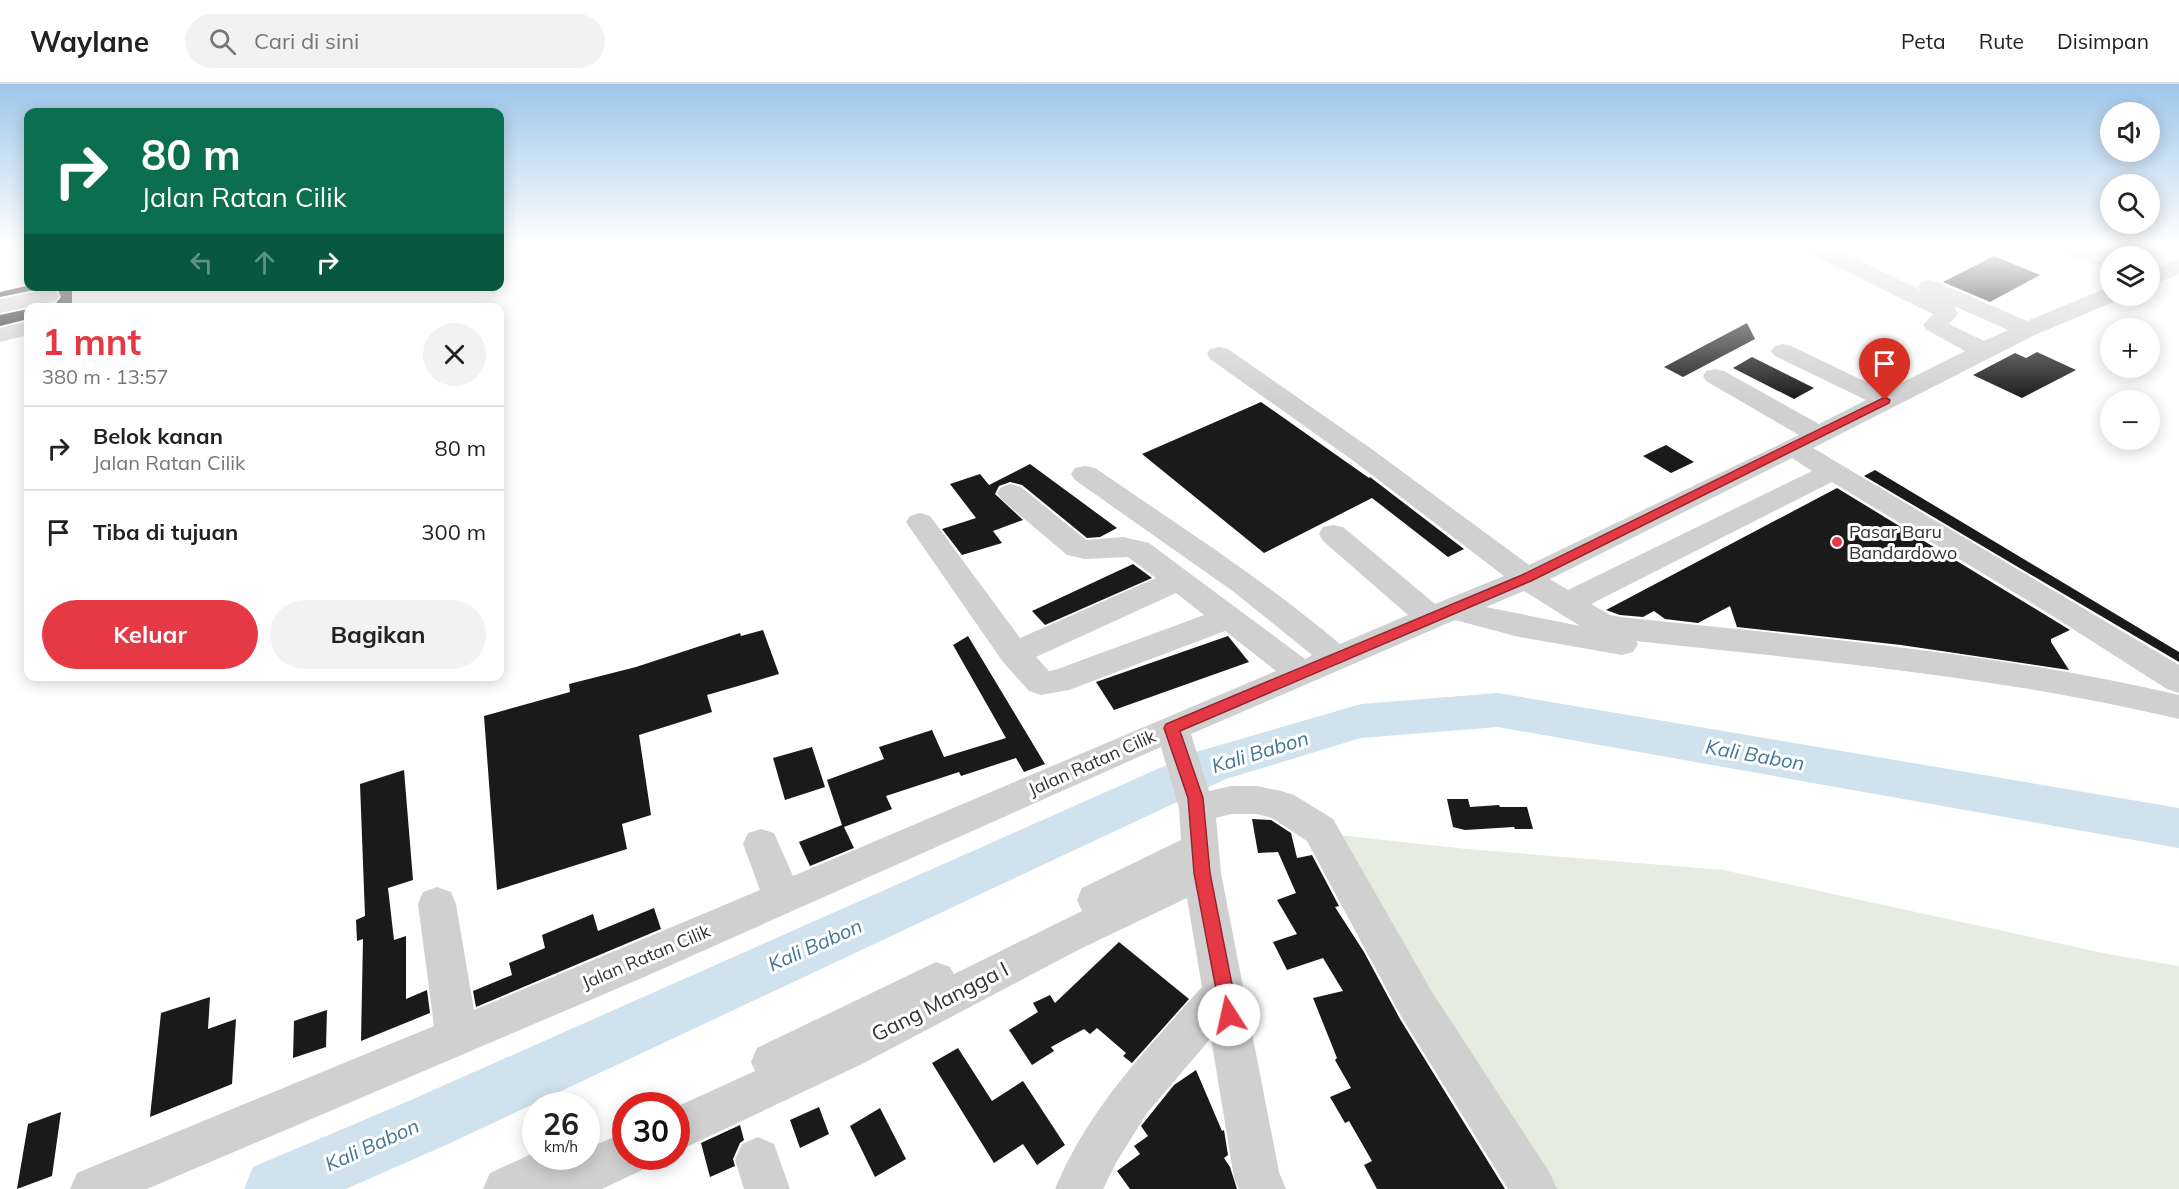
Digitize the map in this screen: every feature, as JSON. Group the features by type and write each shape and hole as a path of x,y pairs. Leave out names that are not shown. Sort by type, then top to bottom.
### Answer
{"street":[{"path":"0,306 45,297"},
{"path":"1916,297 1946,311 1946,314 1935,324 1974,345"},
{"path":"1952,297 2027,330"},
{"name":"Jalan Ratan Cilik","path":"93,1189 457,1037 772,872 1175,737 1300,673 1325,649 1428,609 1515,569 1672,508 1875,396 1974,345 2027,330 2100,299"},
{"path":"0,335 24,329"},
{"path":"1783,351 1875,396"},
{"path":"1219,354 1364,456 1515,569 1565,604 1601,624 2073,682 2179,707"},
{"path":"1715,376 1805,434 1833,471 2054,603 2179,681"},
{"path":"1565,604 1833,471"},
{"path":"1085,474 1227,572 1325,649"},
{"path":"1011,494 1077,548 1086,550 1122,544 1132,547 1300,673"},
{"path":"1672,508 1708,533"},
{"path":"920,522 1014,654 1041,683 1057,682 1228,618"},
{"path":"1333,534 1428,609 1614,643 1836,672 1840,670 1835,651"},
{"path":"1014,654 1178,580"},
{"path":"1131,602 1171,640"},
{"path":"1175,737 1196,803 1201,860 1257,1178 1263,1189"},
{"path":"1196,803 1257,800 1281,805 1320,830 1417,1005 1534,1189"},
{"path":"690,1102 1201,860"},
{"name":"Gang Mangga I","path":"690,1123 845,1051 1066,937 1201,860"},
{"path":"437,904 457,1037"},
{"path":"1078,1189 1101,1144 1132,1098 1225,992"},
{"path":"551,1189 612,1161"},
{"path":"506,1189 546,1170"}],"shaded area":[{"path":"1330,834 1467,849 1723,870 2108,954 2179,966 2179,1189 1554,1189"}],"building":[{"path":"61,297 72,297 72,303 56,303"},
{"path":"1977,297 2000,297 1990,302"},
{"path":"24,310 24,320 0,326 0,315"},
{"path":"1747,323 1755,339 1683,377 1664,367"},
{"path":"2037,352 2076,370 2022,398 1973,375 2015,353 2026,358"},
{"path":"1752,357 1814,388 1794,399 1733,368"},
{"path":"1261,402 1370,477 1464,549 1448,557 1372,498 1264,553 1142,454"},
{"path":"1666,445 1694,462 1671,473 1643,456"},
{"path":"1030,464 1117,528 1100,537 1087,538 1022,485 1010,482 999,486 995,494 1023,520 993,531 1002,543 962,555 942,529 976,518 950,484 980,474 989,485"},
{"path":"1875,470 2179,652 2179,662 1864,476"},
{"path":"1837,488 2070,630 2051,639 2069,670 1901,645 1737,627 1730,606 1698,623 1665,619 1654,611 1643,617 1620,615 1606,610"},
{"path":"1133,564 1152,578 1045,625 1032,611"},
{"path":"763,630 779,674 707,695 712,712 639,735 651,815 622,824 627,849 497,890 484,716 570,692 569,684 636,667 740,633 741,636"},
{"path":"968,636 1045,764 1024,772 1016,758 961,776 959,772 886,796 892,809 844,827 854,848 810,866 799,842 842,825 827,780 884,759 879,747 932,730 944,757 1006,738 953,645"},
{"path":"1228,636 1249,662 1114,710 1096,682"},
{"path":"812,747 825,787 785,800 773,758"},
{"path":"404,770 413,880 388,888 394,940 406,936 406,999 427,990 430,1013 361,1041 363,939 357,941 356,920 365,916 360,784"},
{"path":"1447,799 1468,799 1470,807 1499,805 1500,807 1527,807 1533,829 1515,829 1514,827 1465,830 1453,827"},
{"path":"1252,819 1271,820 1291,833 1297,858 1312,855 1339,906 1335,907 1364,952 1400,1019 1505,1189 1377,1189 1364,1165 1372,1161 1349,1121 1345,1123 1330,1097 1351,1088 1335,1060 1337,1058 1313,998 1343,991 1323,958 1287,970 1273,942 1297,934 1277,900 1296,893 1278,852 1258,853"},
{"path":"654,908 661,929 476,1007 473,991 512,975 509,963 545,948 542,935 593,914 598,931"},
{"path":"1119,942 1189,999 1132,1063 1123,1056 1126,1053 1097,1028 1090,1034 1084,1029 1051,1047 1054,1051 1032,1065 1009,1030 1038,1012 1033,1003 1050,995 1055,1003"},
{"path":"210,997 208,1029 236,1019 232,1084 150,1117 161,1013"},
{"path":"327,1010 326,1047 293,1058 294,1021"},
{"path":"958,1048 992,1101 1023,1081 1065,1145 1037,1165 1023,1144 994,1163 932,1063"},
{"path":"1196,1070 1222,1131 1224,1130 1228,1155 1224,1158 1230,1167 1237,1189 1130,1189 1117,1171 1140,1154 1134,1146 1148,1136 1141,1126 1174,1085"},
{"path":"819,1107 829,1134 800,1148 790,1120"},
{"path":"880,1108 906,1159 875,1177 850,1126"},
{"path":"61,1112 52,1176 17,1189 28,1124"},
{"path":"740,1125 744,1140 740,1143 733,1159 735,1166 710,1177 701,1143"}],"waterway":[{"name":"Kali Babon","path":"275,1189 425,1124 1212,765 1361,721 1498,710 2179,828"}],"place":[{"name":"Pasar Baru Bandardowo","path":"1837,542"}],"route":[{"path":"1229,1015 1202,873 1196,798 1172,728 1596,546 1885,400"}]}
